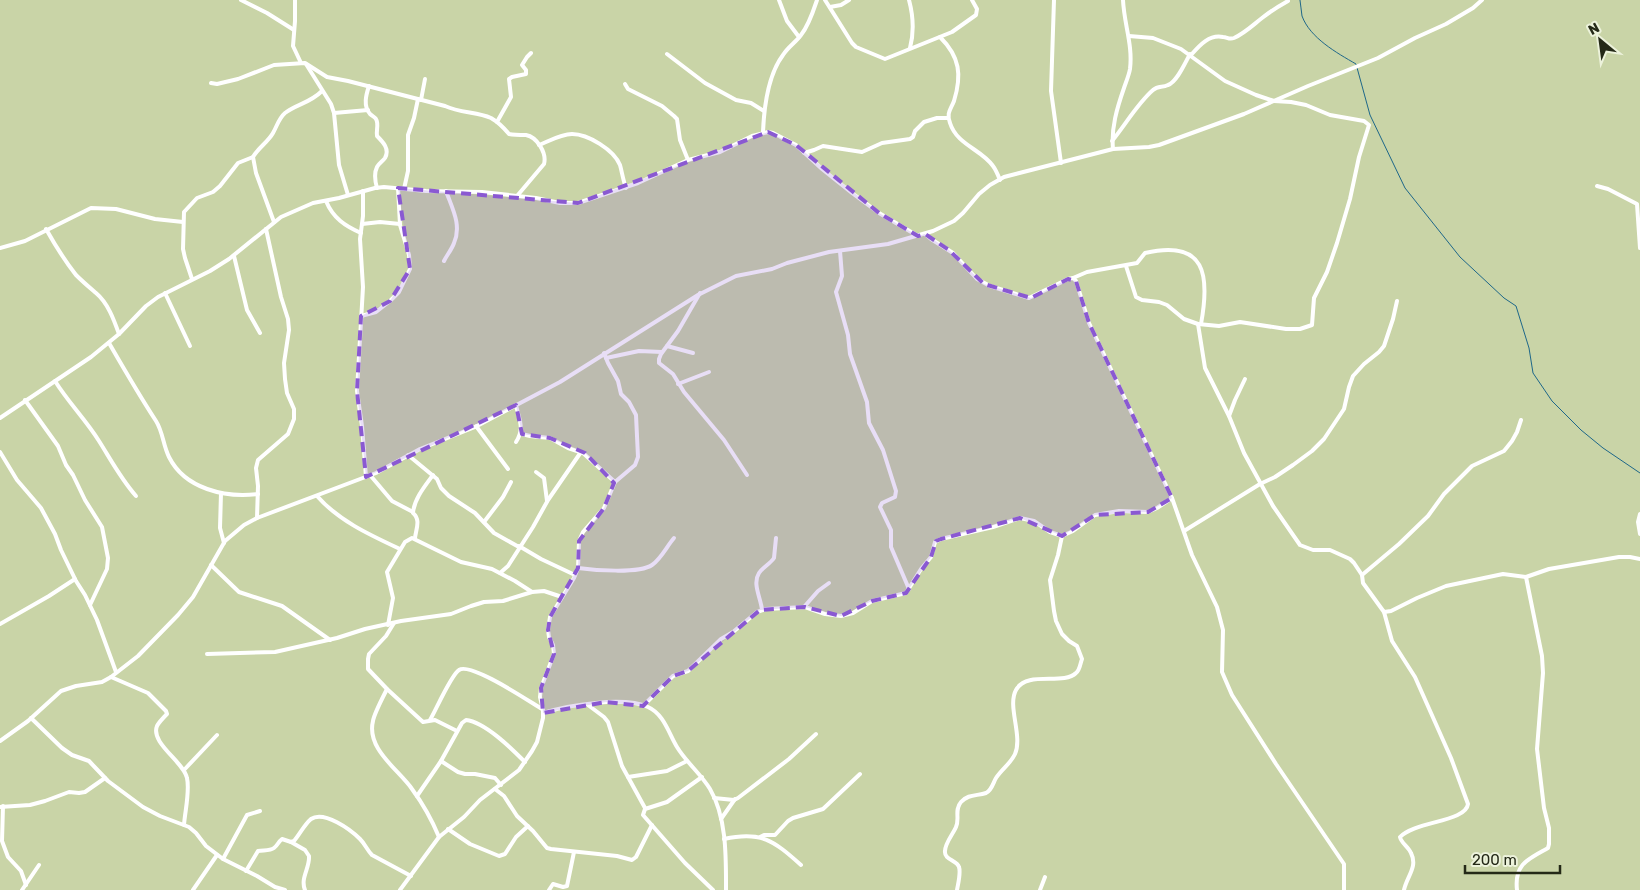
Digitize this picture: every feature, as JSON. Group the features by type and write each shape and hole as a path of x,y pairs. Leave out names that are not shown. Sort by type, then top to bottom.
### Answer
{"street":[{"path":"241,0 294,30"},
{"path":"294,0 292,46 331,104 334,113 339,165 348,195"},
{"path":"779,0 787,21 799,37"},
{"path":"763,132 764,111 773,74 783,55 799,37 812,16 817,0"},
{"path":"826,0 852,43 886,58 952,32 976,15 977,9 972,0"},
{"path":"830,7 844,4 849,0"},
{"path":"1054,0 1051,91 1061,163"},
{"path":"1113,148 1112,135 1117,111 1130,70 1129,36 1123,0"},
{"path":"0,741 31,718 61,691 76,686 102,682 138,656 193,597 224,544 235,531 257,518 368,476 408,455 476,426 605,356 700,293 736,276 764,271 811,256 888,244 925,234 954,220 963,213 979,194 1000,180 1020,172 1061,163 1113,148 1159,145 1274,101 1378,58 1446,24 1473,8 1482,0"},
{"path":"909,1 913,36 910,48"},
{"path":"1112,141 1131,114 1154,89 1170,84 1190,55 1200,45 1211,38 1234,38 1288,1"},
{"path":"1126,266 1136,297 1167,305 1184,319 1200,324 1219,326 1240,322 1286,329 1300,329 1309,326 1313,322 1314,298 1327,272 1337,243 1350,199 1358,157 1369,125 1364,121 1330,115 1306,105 1274,101 1239,89 1224,81 1181,48 1153,38 1129,36"},
{"path":"940,37 956,60 959,72 958,83 948,118 954,131 963,142 981,154 993,166 1000,180"},
{"path":"497,122 511,97 509,79 526,74 526,70 522,65 531,53"},
{"path":"667,54 705,83 736,100 752,103 764,111"},
{"path":"211,83 216,84 260,72 274,65 304,63 327,77 420,99 445,106 452,110 489,117 509,134 527,136 539,145 545,154 544,164 517,196"},
{"path":"404,189 408,171 408,135 425,79"},
{"path":"625,84 628,88 662,106 677,119 680,140 688,160"},
{"path":"369,86 366,101 368,110 378,122 377,136 384,143 386,151 386,156 377,166 375,173 377,188"},
{"path":"192,279 183,249 184,212 197,198 213,192 220,186 238,163 253,157 269,138 286,112 317,96 322,91"},
{"path":"334,113 368,110"},
{"path":"804,153 823,146 858,152 867,151 882,143 910,138 919,126 929,120 948,118"},
{"path":"0,418 91,357 119,334 146,306 165,293 210,271 234,256 274,222 302,207 377,188 482,192 578,203 626,188 688,160 720,152 763,132 773,133 796,145 822,169 860,199 879,213 918,236"},
{"path":"539,145 571,134 588,138 609,149 616,158 620,164 626,188"},
{"path":"253,157 256,173 274,222"},
{"path":"1597,186 1608,189 1637,204 1640,248"},
{"path":"362,316 376,312 390,302 399,292 410,269 409,255 400,224 398,188"},
{"path":"363,191 361,232 363,287 357,391 368,476 392,501 417,516 415,538"},
{"path":"444,261 454,243 457,232 457,221 446,191"},
{"path":"326,201 330,210 337,218 348,227 361,232"},
{"path":"0,248 25,241 91,208 116,209 155,219 183,222"},
{"path":"362,224 380,222 400,224"},
{"path":"46,229 76,275 103,301 114,319 119,334"},
{"path":"257,518 256,468 258,460 288,434 294,419 294,409 285,379 284,363 289,330 288,319 266,229"},
{"path":"925,234 953,253 984,284 1032,297 1087,272 1137,263 1146,253 1183,251 1196,260 1202,269 1204,294 1200,324 1205,368 1230,416 1244,453 1260,484 1300,545 1313,550 1330,550 1350,559 1362,575 1363,583 1384,612 1392,641 1415,678 1451,758 1468,804 1467,810 1463,813 1417,826 1408,830 1400,837 1402,842 1411,851 1413,859 1412,873 1406,882 1404,890"},
{"path":"840,251 842,276 836,292 848,335 850,354 867,402 869,423 883,450 896,491 895,496 882,503 880,507 891,530 891,547 909,589"},
{"path":"234,256 248,310 260,333"},
{"path":"1073,278 1078,283 1091,327 1172,498 1192,555 1217,607 1223,630 1222,672 1224,677 1232,695 1276,764 1344,864 1344,890"},
{"path":"165,293 190,346"},
{"path":"700,293 696,302 662,352 659,358 660,363 673,374 678,384 724,440 747,474"},
{"path":"1184,532 1305,457 1330,432 1344,409 1348,387 1353,376 1384,346 1397,301"},
{"path":"109,342 122,367 156,421 172,462 186,478 221,493 258,494"},
{"path":"667,346 693,353"},
{"path":"605,356 639,351 662,352"},
{"path":"400,890 438,837 464,817 480,800 519,770 537,742 543,711 540,697 541,688 554,654 548,630 550,617 578,568 579,540 588,526 604,508 614,482 635,465 638,457 636,415 629,402 620,394 618,381 605,356"},
{"path":"678,384 709,372"},
{"path":"1230,416 1245,379"},
{"path":"55,381 99,440 123,482 136,496"},
{"path":"25,400 58,446 85,500 102,527 108,558 107,569 90,605"},
{"path":"516,405 522,427 522,434 516,442"},
{"path":"1362,575 1399,544 1428,516 1444,494 1472,466 1504,451 1515,436 1521,420"},
{"path":"476,426 508,469"},
{"path":"522,434 550,438 568,448 585,454 590,461 614,482"},
{"path":"0,452 17,480 41,508 55,534 75,579 90,605 116,672"},
{"path":"500,573 508,566 547,501 581,452"},
{"path":"408,455 433,475 449,496 470,509 494,533 575,575"},
{"path":"536,472 544,478 547,501"},
{"path":"413,512 420,495 433,475"},
{"path":"484,522 503,497 511,482"},
{"path":"221,493 220,528 224,544"},
{"path":"317,496 344,520 400,548"},
{"path":"643,706 673,676 688,671 721,640 752,615 762,610 804,607 834,616 845,615 853,613 872,601 906,593 920,569 931,557 935,542 941,539 993,527 1020,518 1034,521 1050,532 1062,536 1073,531 1095,515 1119,511 1148,512 1172,498"},
{"path":"1640,514 1638,522 1640,534"},
{"path":"957,890 959,867 946,856 945,849 958,824 957,812 960,803 968,797 990,790 997,776 1015,756 1018,743 1014,700 1016,690 1023,683 1036,679 1070,677 1078,672 1082,659 1077,646 1062,634 1054,611 1050,580 1062,536"},
{"path":"388,625 393,598 387,574 400,548 409,538 415,538 461,562 500,573 532,592"},
{"path":"578,568 621,570 648,567 657,560 674,538"},
{"path":"762,610 757,577 774,558 776,538"},
{"path":"1384,612 1391,612 1417,598 1446,586 1503,574 1526,577 1549,569 1611,559 1630,557 1640,559"},
{"path":"211,565 239,592 282,606 330,640"},
{"path":"1517,890 1517,873 1522,864 1548,848 1549,844 1549,828 1544,808 1537,749 1543,673 1542,656 1526,577"},
{"path":"0,624 75,579"},
{"path":"804,607 829,583"},
{"path":"207,654 275,652 330,640 365,629 451,614 484,602 503,601 532,592 544,591 562,597"},
{"path":"394,623 386,636 369,654 368,669 387,690 423,722 430,720 442,722 457,731"},
{"path":"430,720 453,676 460,669 464,668 489,678 543,711 618,702 648,707 663,720 676,746 702,777 714,798 721,819 724,839 726,890"},
{"path":"111,677 148,693 165,709 167,714 157,726 156,732 162,745 184,770 187,778 184,825"},
{"path":"387,690 373,722 374,741 381,752 410,785 435,826 438,837"},
{"path":"588,705 608,722 622,766 646,808"},
{"path":"31,718 62,748 72,755 89,761 106,778 142,807 192,829 206,846 223,859 275,887 285,890"},
{"path":"417,796 441,761 464,721 472,720 501,740 525,762"},
{"path":"721,819 735,800 789,759 816,734"},
{"path":"184,770 217,735"},
{"path":"628,777 667,771 687,760"},
{"path":"441,761 465,774 495,778 501,785"},
{"path":"760,837 762,835 775,835 793,818 823,810 860,774"},
{"path":"702,777 667,802 646,808 643,815 685,863 713,890"},
{"path":"26,885 21,871 8,857 2,841 2,807 45,801 69,792 78,794 85,792 106,778"},
{"path":"495,789 504,796 517,816 547,848 616,856 632,860 636,858 652,825"},
{"path":"714,798 735,800"},
{"path":"223,859 247,815 260,811"},
{"path":"291,842 294,841 312,818 321,816 338,821 362,841 367,851 372,855 410,876"},
{"path":"448,829 470,844 502,856 516,836 528,826"},
{"path":"724,839 746,836 760,837 780,847 801,865"},
{"path":"246,871 258,851 272,849 282,839 305,850 309,856 309,864 303,878 305,890"},
{"path":"549,890 552,884 563,887 567,886 574,852"},
{"path":"194,890 217,855"},
{"path":"22,890 39,865"},
{"path":"1040,890 1044,876"}],"highlighted area":[{"path":"768,132 796,145 879,213 918,236 925,234 949,250 984,284 1031,298 1068,279 1076,281 1089,323 1172,498 1148,512 1095,515 1062,536 1020,518 941,539 936,541 931,557 906,593 872,601 841,616 805,607 760,610 688,671 673,676 643,706 606,702 543,713 541,688 554,654 548,630 550,617 578,568 579,541 604,508 614,483 585,453 550,438 522,434 516,405 366,477 357,391 361,316 390,301 410,269 398,188 578,203"}],"waterway":[{"path":"1300,0 1302,16 1311,31 1325,44 1356,64 1370,115 1405,188 1460,257 1504,298 1516,306 1529,348 1533,373 1552,401 1581,430 1603,448 1640,473"}]}
